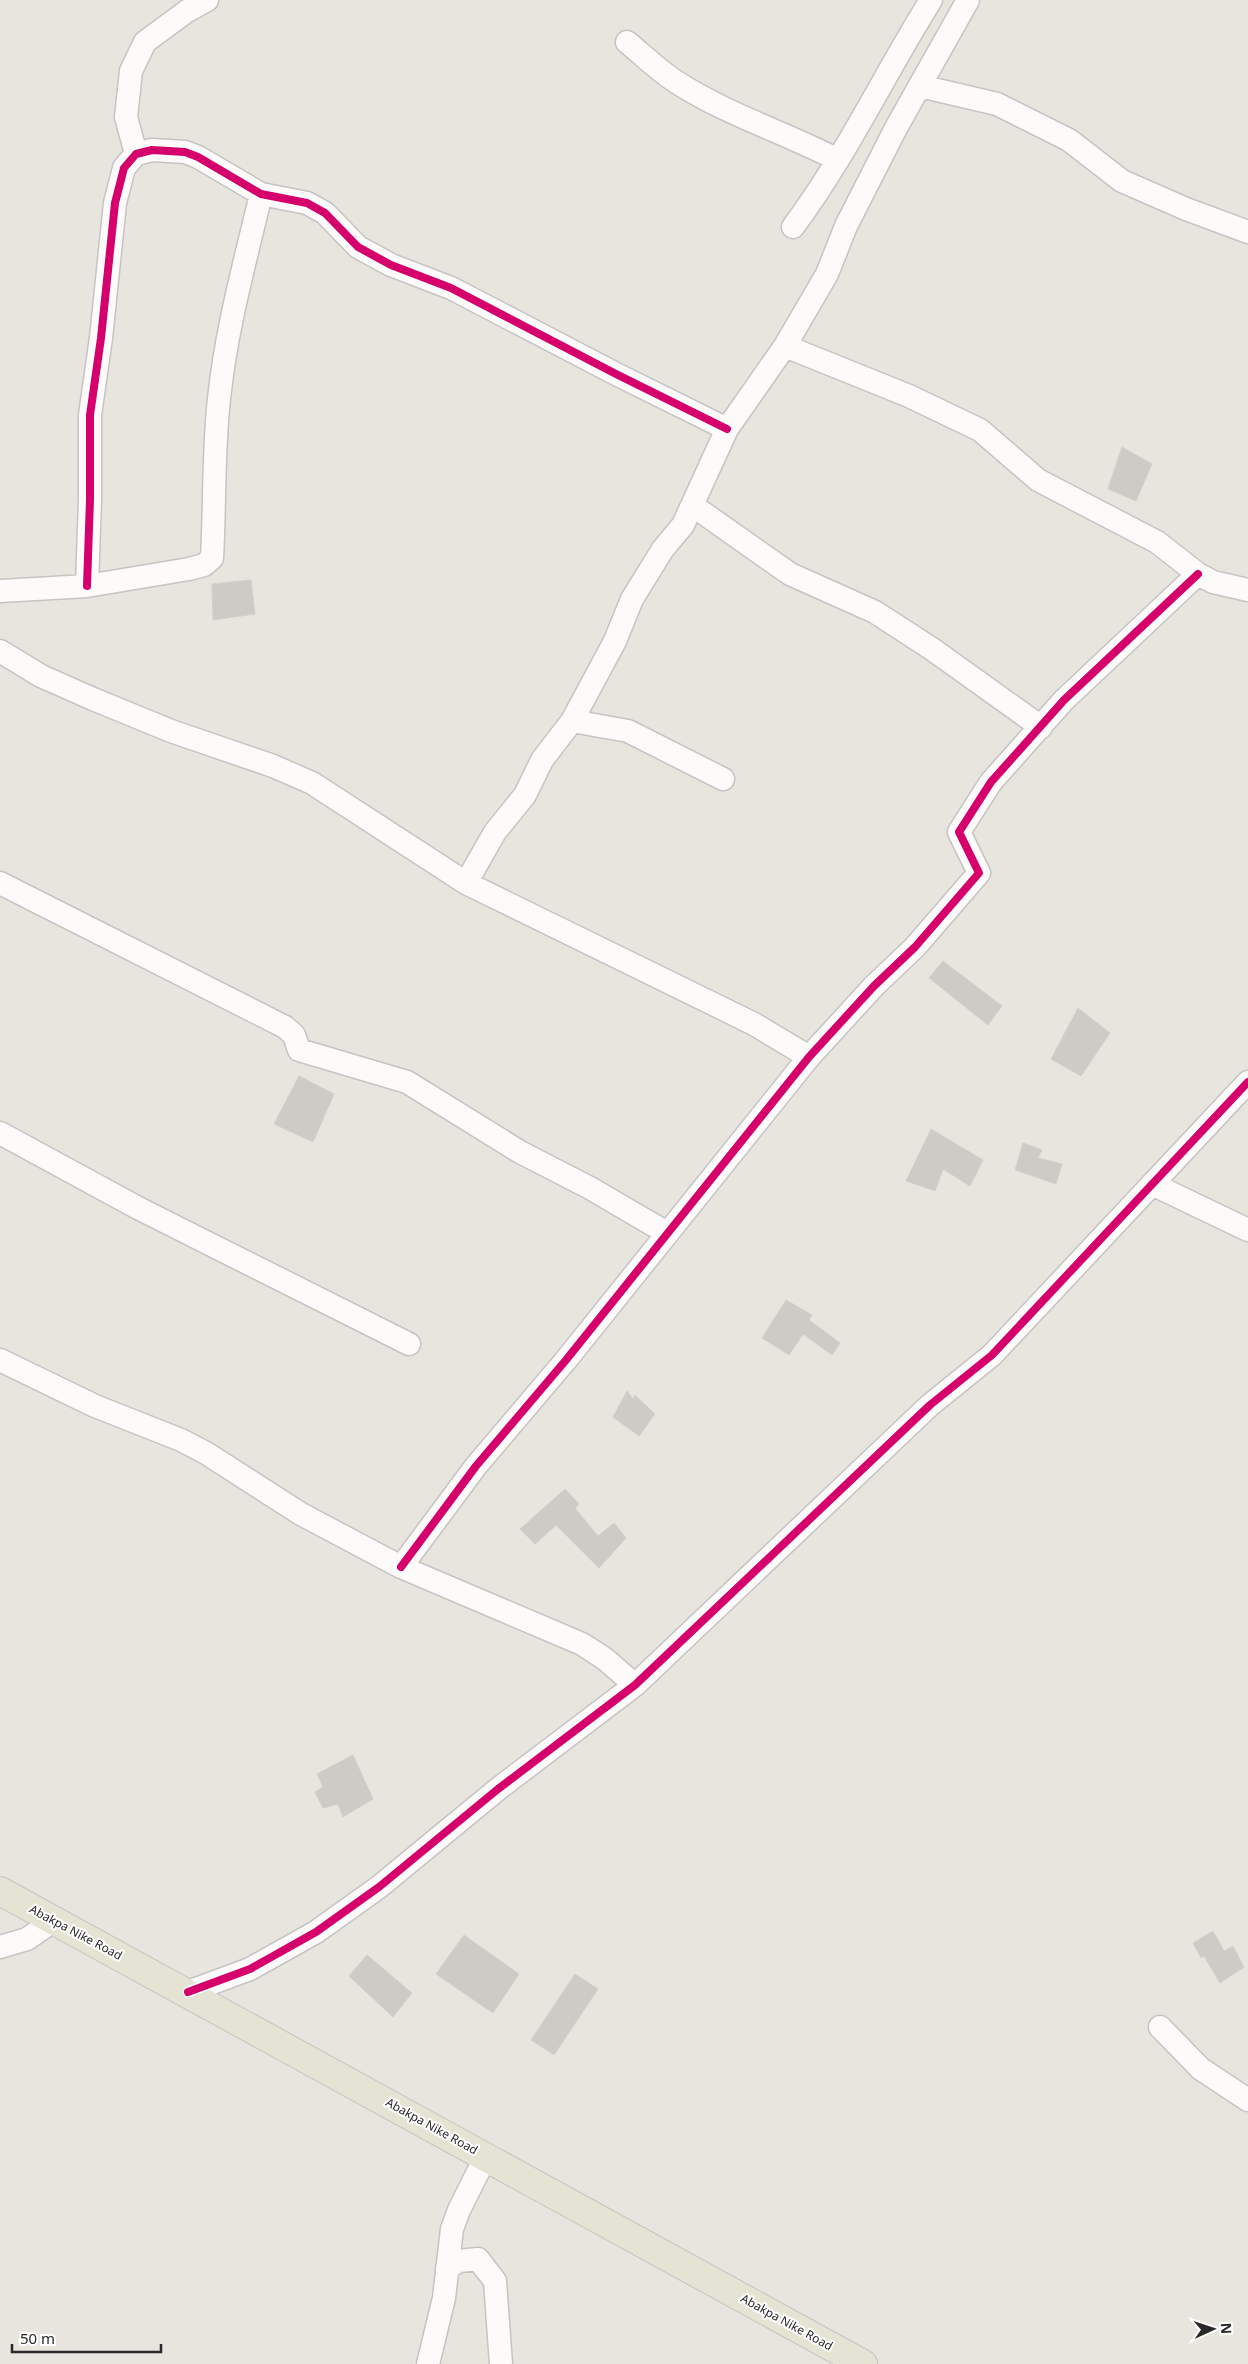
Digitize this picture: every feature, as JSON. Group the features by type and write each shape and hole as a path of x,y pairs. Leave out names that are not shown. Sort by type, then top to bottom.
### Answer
{"main road":[{"name":"Abakpa Nike Road","path":"0,1891 188,1992 863,2364"}],"street":[{"path":"136,154 126,117 131,70 145,42 181,6 207,0"},
{"path":"793,227 838,160 931,0"},
{"path":"466,883 495,832 525,795 542,760 572,721 615,641 632,599 663,549 677,534 728,429 785,346 827,274 846,226 968,0"},
{"path":"627,42 678,83 722,106 797,139 838,160"},
{"path":"920,86 997,104 1068,140 1122,181 1186,209 1248,232"},
{"path":"87,586 90,414 101,338 115,203 124,168 136,154 152,150 185,152 198,157 261,194 307,203 325,213 358,247 383,260 451,288 616,374 728,429"},
{"path":"0,590 87,586 189,569 204,565 212,558 214,471 219,398 230,328 261,194"},
{"path":"785,346 909,396 980,430 1038,480 1157,542 1198,574 1213,582 1248,590"},
{"path":"692,505 790,574 875,612 932,649 1041,727"},
{"path":"401,1567 476,1466 566,1360 809,1057 874,986 915,947 979,873 959,832 991,782 1064,700 1198,574"},
{"path":"0,651 41,676 171,732 273,766 312,783 466,883 754,1024 809,1057"},
{"path":"572,721 628,731 723,779"},
{"path":"0,883 285,1027 294,1035 299,1050 407,1082 520,1152 590,1188 667,1234"},
{"path":"188,1992 250,1969 316,1932 379,1887 498,1789 635,1685 930,1405 992,1355 1248,1082"},
{"path":"0,1133 138,1208 409,1344"},
{"path":"1152,1184 1248,1230"},
{"path":"0,1360 95,1406 180,1440 206,1453 301,1514 401,1567 582,1644 605,1659 635,1685"},
{"path":"0,1947 27,1939 53,1921"},
{"path":"1160,2027 1201,2069 1248,2100"},
{"path":"428,2364 444,2298 452,2229 459,2210 486,2156"},
{"path":"447,2268 459,2261 478,2259 495,2281 501,2364"}],"building":[{"path":"1122,447 1152,464 1136,501 1108,489"},
{"path":"251,580 255,614 213,620 212,584"},
{"path":"943,961 1002,1006 988,1025 929,978"},
{"path":"1078,1008 1110,1033 1081,1076 1051,1059"},
{"path":"299,1076 334,1094 313,1142 274,1124"},
{"path":"931,1129 983,1160 970,1186 943,1169 935,1191 906,1181"},
{"path":"1023,1143 1042,1150 1038,1158 1062,1164 1056,1184 1015,1170"},
{"path":"786,1300 812,1315 809,1320 840,1343 832,1355 803,1334 789,1355 762,1338"},
{"path":"627,1391 633,1399 635,1395 655,1414 639,1436 613,1417"},
{"path":"565,1489 579,1504 575,1508 598,1536 614,1523 626,1538 599,1568 556,1525 535,1544 520,1529"},
{"path":"353,1755 373,1799 343,1817 338,1804 323,1808 315,1792 323,1787 317,1774"},
{"path":"1213,1931 1224,1951 1233,1946 1244,1967 1220,1983 1204,1956 1201,1958 1193,1943"},
{"path":"464,1935 519,1974 493,2013 436,1974"},
{"path":"367,1955 412,1993 393,2017 349,1976"},
{"path":"575,1974 598,1989 554,2055 531,2040"}],"cycle path":[{"path":"87,586 90,415 101,338 115,203 124,168 136,154 152,150 185,152 198,157 261,194 307,203 325,213 358,247 391,265 451,288 616,374 727,429"},
{"path":"401,1567 476,1466 566,1360 809,1057 874,986 915,947 979,873 959,832 991,782 1064,700 1198,574"},
{"path":"188,1992 250,1969 316,1932 379,1887 498,1789 635,1685 930,1405 992,1355 1248,1082"}]}
